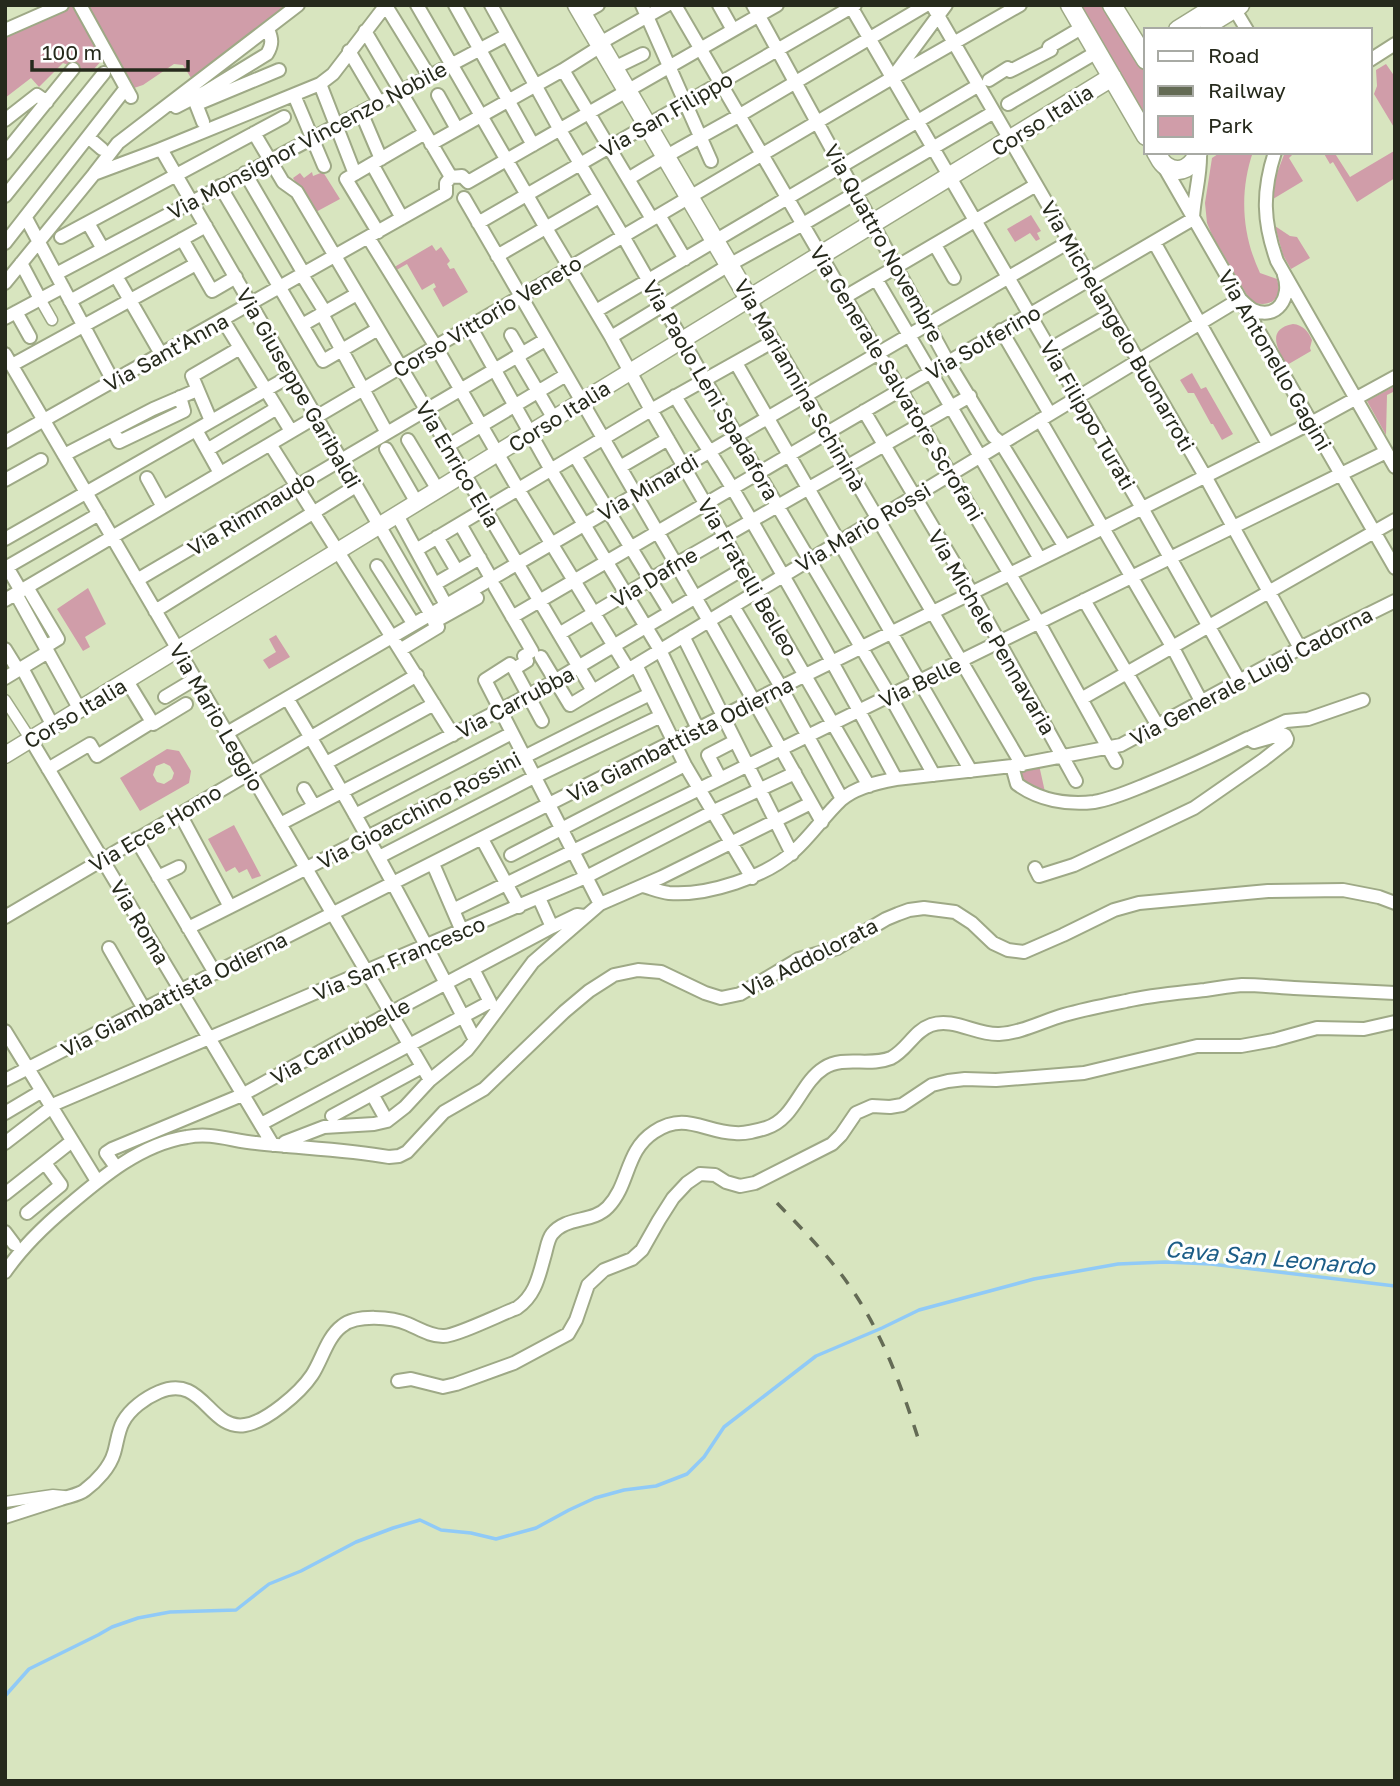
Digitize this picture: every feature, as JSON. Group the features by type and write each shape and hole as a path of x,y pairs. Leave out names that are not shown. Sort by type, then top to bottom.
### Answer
{"main road":[{"path":"1070,5 1144,133"},
{"path":"1112,5 1141,44"},
{"path":"1182,28 1231,6"},
{"path":"1203,28 1231,6"},
{"name":"Via Mariannina Schininà","path":"586,8 601,45 749,299"},
{"name":"Corso Italia","path":"749,299 1112,77"},
{"path":"1158,156 1168,168 1183,170 1195,161 1198,154"}],"street":[{"path":"5,30 62,5"},
{"path":"5,243 88,137 129,92 80,5"},
{"path":"5,283 118,144 174,105 298,5"},
{"path":"107,158 162,149 320,84 333,74 386,5 429,76"},
{"name":"Via Fratelli Belleo","path":"417,5 869,786"},
{"path":"455,5 533,145"},
{"name":"Via Paolo Leni Spadafora","path":"491,5 559,130 934,775"},
{"path":"667,5 644,11 601,45 563,70 457,130 377,161 346,179 373,235 460,390 613,647 632,667 650,694 698,789 752,877"},
{"name":"Via Generale Salvatore Scrofani","path":"676,5 845,298 1039,623 1116,762"},
{"path":"719,5 733,30"},
{"path":"777,5 756,10 733,30 474,179 467,204 755,701 822,822"},
{"path":"628,179 926,5"},
{"name":"Corso Vittorio Veneto","path":"17,593 892,78 935,11 946,5"},
{"path":"892,78 1020,5"},
{"name":"Via Filippo Turati","path":"852,6 1239,680"},
{"name":"Via San Filippo","path":"478,223 852,6"},
{"path":"1231,6 1246,28"},
{"name":"Via Quattro Novembre","path":"756,10 948,362 993,436 1002,443 1065,547"},
{"path":"644,11 711,161"},
{"name":"Via Michelangelo Buonarroti","path":"935,11 954,43 984,82 994,112 1205,476 1300,648"},
{"path":"596,311 1008,68 1010,71 1051,50 1049,47 1083,27"},
{"path":"174,105 205,92 267,54 272,41 269,28"},
{"path":"365,31 451,177"},
{"name":"Via Monsignor Vincenzo Nobile","path":"55,272 507,35"},
{"path":"1372,59 1395,44"},
{"path":"349,51 379,102"},
{"path":"1008,104 1097,52"},
{"path":"614,68 643,54"},
{"path":"5,152 73,69"},
{"path":"174,105 179,111 279,70"},
{"path":"563,70 628,179 685,258"},
{"path":"5,196 104,73"},
{"path":"320,84 355,174"},
{"path":"5,120 37,94 47,102"},
{"path":"294,95 324,166"},
{"path":"438,96 457,130"},
{"path":"196,104 203,122"},
{"path":"361,112 377,161 402,218"},
{"path":"611,337 729,265 994,112"},
{"path":"61,237 284,117"},
{"name":"Via Enrico Elia","path":"254,133 283,183 297,192 593,691"},
{"path":"88,137 107,158"},
{"name":"Via Giuseppe Garibaldi","path":"162,149 434,621"},
{"path":"1193,219 1199,154"},
{"path":"1274,154 1268,172 1265,199 1266,223 1272,246 1284,275 1395,467"},
{"name":"Via Antonello Gagini","path":"1158,156 1395,568"},
{"path":"245,173 303,274 387,433"},
{"path":"467,204 441,196 451,177 474,179"},
{"path":"845,298 1036,185"},
{"path":"220,186 323,361 378,329"},
{"name":"Via Sant'Anna","path":"5,442 441,196"},
{"path":"497,256 599,197"},
{"path":"26,218 113,381"},
{"name":"Via Solferino","path":"515,615 1193,219"},
{"path":"88,223 103,246"},
{"path":"71,302 206,226"},
{"path":"182,239 212,291 236,277"},
{"name":"Via Minardi","path":"227,733 287,698 397,644 413,624 434,621 446,605 493,582 516,563 1069,242"},
{"path":"1154,242 1268,444"},
{"path":"935,244 954,278"},
{"path":"21,263 52,320"},
{"path":"9,360 83,326 196,264"},
{"path":"118,275 161,354"},
{"path":"1265,341 1263,326 1266,318 1285,298 1287,290 1284,275"},
{"path":"876,279 1040,559"},
{"path":"30,337 14,317 63,287"},
{"path":"302,325 357,293"},
{"name":"Corso Italia","path":"5,755 749,299"},
{"name":"Via Mariannina Schininà","path":"749,299 962,661 1017,765 1017,784 1047,799 1094,802 1115,797 1182,770 1286,721 1308,719 1363,700"},
{"path":"1240,299 1261,312 1286,306 1295,307 1312,322"},
{"name":"Via Mario Rossi","path":"541,657 570,705 1240,299"},
{"path":"1050,349 1111,314"},
{"path":"223,320 291,431"},
{"path":"470,326 551,470 660,650 698,729"},
{"path":"1002,331 1103,528 1201,701"},
{"path":"511,335 537,392 554,419"},
{"name":"Via Rimmaudo","path":"137,580 545,340"},
{"path":"416,550 651,410 774,341"},
{"path":"211,421 192,376 240,348"},
{"name":"Via Mario Leggio","path":"9,360 195,679 195,699 227,733 430,1080"},
{"path":"736,362 971,771"},
{"path":"5,539 292,375"},
{"path":"447,446 566,375"},
{"name":"Via Giambattista Odierna","path":"5,1080 723,716 1103,528 1395,377"},
{"path":"64,455 197,390"},
{"name":"Via Dafne","path":"559,634 724,536 970,396"},
{"path":"113,430 119,442 184,411 180,397"},
{"path":"675,397 783,576 896,779"},
{"path":"207,450 277,408"},
{"name":"Via Michele Pennavaria","path":"864,411 972,593 1076,781"},
{"path":"180,412 220,473"},
{"path":"620,467 668,439"},
{"path":"408,440 438,490"},
{"path":"270,444 453,735"},
{"path":"386,449 417,503"},
{"name":"Via Belle","path":"453,910 1386,452"},
{"path":"575,456 670,612"},
{"path":"5,480 41,460"},
{"path":"400,473 420,462"},
{"path":"147,478 163,507"},
{"path":"155,611 356,486"},
{"path":"80,710 17,593 7,567 99,514"},
{"path":"397,515 446,605"},
{"path":"1081,699 1395,520"},
{"path":"460,524 515,615 532,651 524,656 527,662 485,680 600,904"},
{"path":"437,537 457,571"},
{"path":"435,584 480,558"},
{"path":"377,566 413,624"},
{"name":"Via Carrubba","path":"280,824 579,668 743,569"},
{"path":"397,644 477,598"},
{"path":"1084,600 1158,726"},
{"name":"Via Generale Luigi Cadorna","path":"643,886 668,893 696,892 752,877 792,854 842,799 869,786 896,779 1017,765 1121,745 1239,680 1395,601"},
{"path":"733,606 842,799"},
{"path":"683,636 792,854"},
{"path":"5,649 54,726"},
{"path":"5,678 46,649"},
{"path":"512,668 542,721"},
{"name":"Via Ecce Homo","path":"5,917 415,676"},
{"path":"165,697 195,679"},
{"path":"127,681 152,722"},
{"name":"Via Gioacchino Rossini","path":"188,928 650,694"},
{"path":"287,698 394,883 475,1040"},
{"path":"48,769 90,744 97,756 195,699"},
{"path":"326,763 432,699"},
{"name":"Via Roma","path":"5,700 242,1095 279,1145"},
{"path":"379,857 534,777 661,716"},
{"path":"355,815 512,733"},
{"path":"1035,868 1039,876 1074,865 1194,808 1263,760 1287,739 1285,734 1254,742 1248,738"},
{"path":"720,778 708,755 736,741"},
{"path":"511,855 685,765"},
{"name":"Via San Francesco","path":"5,1143 57,1103 519,907 586,877 713,811 795,773"},
{"path":"304,789 314,806"},
{"path":"279,1145 324,1126 387,1121 405,1107 430,1080 467,1050 533,962 600,904 643,886 811,803"},
{"path":"180,814 230,907"},
{"path":"136,839 215,973"},
{"path":"482,839 519,907"},
{"path":"433,864 462,931"},
{"path":"159,877 179,867"},
{"name":"Via Addolorata","path":"5,1272 19,1251 40,1230 97,1181 146,1151 186,1137 220,1136 246,1142 399,1156 413,1146 444,1112 484,1089 564,1012 614,975 638,970 661,972 721,998 740,994 799,959 837,948 886,919 909,910 924,908 955,912 972,923 993,943 1008,950 1024,952 1114,910 1139,903 1268,891 1343,890 1395,903"},
{"path":"539,898 552,927"},
{"name":"Via Carrubbelle","path":"116,1167 106,1153 112,1149 242,1095 473,968 576,915 584,916"},
{"path":"109,948 144,1009"},
{"path":"261,1124 491,1002 473,968"},
{"path":"5,1517 84,1491 107,1468 122,1423 144,1399 157,1392 172,1387 186,1389 200,1398 224,1421 234,1426 247,1425 262,1419 300,1390 312,1376 334,1335 342,1325 353,1320 375,1317 393,1319 408,1323 425,1333 445,1337 517,1308 533,1292 552,1234 569,1222 595,1216 614,1201 634,1153 654,1132 672,1123 687,1122 733,1133 753,1132 770,1127 793,1107 811,1079 823,1068 836,1062 891,1057 905,1048 920,1031 933,1024 950,1023 998,1034 1127,1000 1241,985 1395,993"},
{"path":"398,1381 411,1380 443,1387 456,1384 514,1363 568,1334 576,1320 588,1285 604,1270 632,1259 642,1250 666,1209 687,1183 700,1174 715,1175 740,1186 755,1183 832,1144 856,1113 872,1106 902,1105 932,1085 948,1081 1084,1073 1197,1046 1241,1046 1317,1028 1364,1029 1395,1022"},
{"path":"5,1031 97,1181"},
{"path":"332,1116 422,1068"},
{"path":"5,1113 42,1091"},
{"path":"372,1094 387,1121"},
{"path":"5,1194 67,1145"},
{"path":"27,1213 61,1185 45,1163"},
{"path":"5,1232 14,1244"},
{"path":"5,1502 52,1495 67,1497"}],"green space":[{"path":"84,5 288,5 191,78 183,65 174,64 143,85 131,89"},
{"path":"1079,5 1104,5 1144,71 1144,118"},
{"path":"69,6 77,6 105,57 93,70 63,63 39,87 31,78 5,98 5,34"},
{"path":"1386,64 1395,77 1395,129 1374,94 1377,86 1376,70"},
{"path":"1394,151 1395,178 1357,202 1333,162 1330,164 1324,154 1335,154 1350,177"},
{"path":"1218,154 1252,154 1246,182 1244,213 1249,244 1260,273 1277,279 1278,292 1269,303 1251,302 1207,223 1205,203 1212,158"},
{"path":"1284,154 1293,154 1289,158 1303,181 1273,199 1276,176"},
{"path":"312,172 313,176 323,172 340,199 314,213 293,178 300,173 304,178"},
{"path":"1031,215 1041,231 1037,233 1040,239 1036,241 1030,233 1015,242 1007,229"},
{"path":"1275,226 1290,236 1297,237 1310,258 1291,269 1283,255"},
{"path":"432,245 436,251 441,247 450,261 447,264 450,269 454,268 468,292 443,307 433,289 436,287 434,283 422,290 407,264 393,272 391,269"},
{"path":"1293,324 1302,327 1309,334 1312,340 1311,351 1287,365 1276,340 1279,330"},
{"path":"1192,373 1201,389 1206,387 1233,434 1222,440 1194,393 1188,393 1180,380"},
{"path":"1395,386 1395,391 1387,395 1386,435 1367,401"},
{"path":"88,588 106,624 85,637 90,647 83,651 57,609"},
{"path":"276,635 290,657 269,669 263,660 276,652 269,639"},
{"path":"167,749 179,751 191,771 189,783 140,811 120,778","holes":["164,763 170,766 174,773 172,779 164,784 157,782 153,775 156,766"]},
{"path":"1039,765 1045,792 1023,783 1020,769"},
{"path":"234,825 261,876 252,879 247,869 239,873 235,867 226,872 208,839"}],"waterway":[{"name":"Cava San Leonardo","path":"5,1696 29,1669 112,1627 138,1618 170,1612 236,1610 269,1584 301,1571 356,1542 393,1528 420,1520 441,1530 496,1539 536,1528 595,1498 624,1490 656,1486 687,1474 704,1457 724,1427 816,1356 919,1310 1034,1279 1118,1264 1211,1264 1395,1286"}],"railway":[{"path":"777,1203 828,1258 865,1311 891,1364 918,1438"}]}
